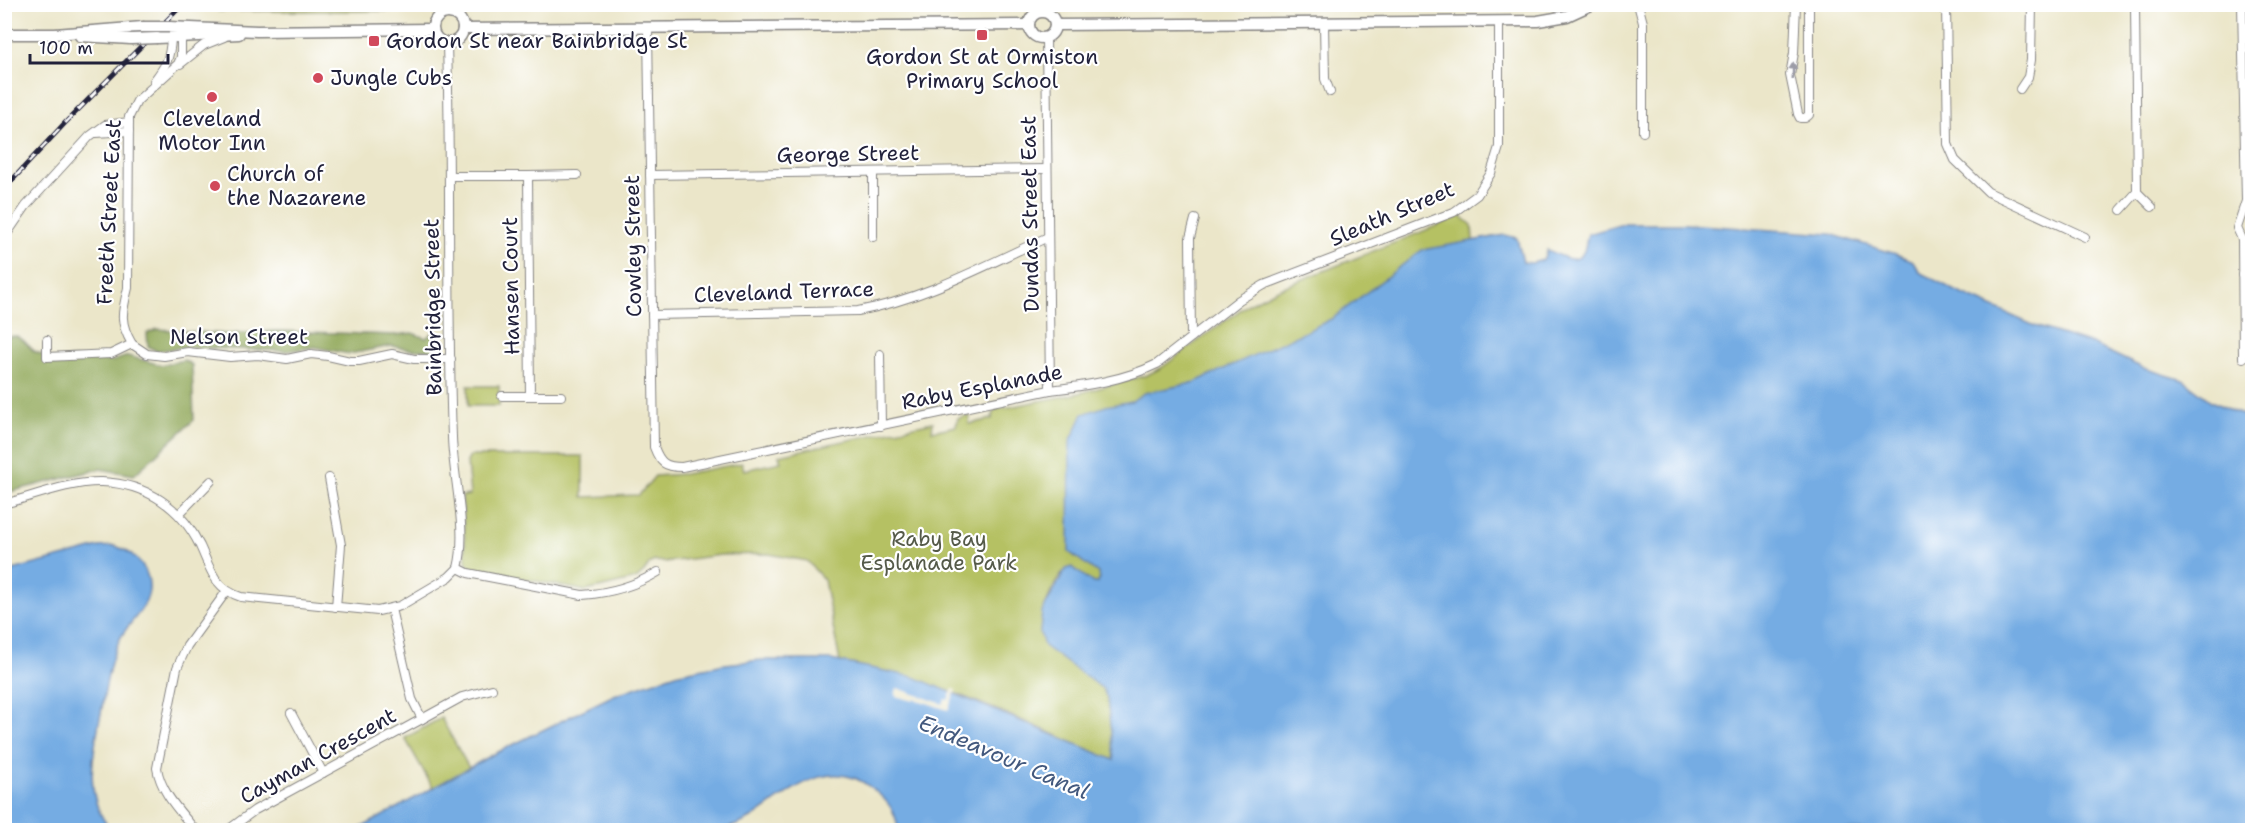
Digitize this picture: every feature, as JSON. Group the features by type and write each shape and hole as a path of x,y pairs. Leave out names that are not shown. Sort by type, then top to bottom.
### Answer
{"street":[{"path":"1055,25 1538,21 1560,18 1593,4"},
{"path":"1638,4 1643,23 1642,132"},
{"path":"1796,4 1794,53 1790,75 1798,114 1800,118 1805,118 1809,115 1809,4"},
{"path":"1946,4 1948,144 1955,160 1988,192 2085,237"},
{"path":"2020,89 2028,77 2031,60 2032,4"},
{"path":"2121,210 2137,192 2135,4"},
{"path":"2242,4 2246,201 2237,228 2242,239 2243,358"},
{"path":"1042,8 1052,17 1055,25 1052,33 1046,37 1035,35 1029,25 1034,15 1042,8"},
{"path":"447,9 460,19 463,29 456,41 447,44 435,38 432,29 436,18 447,9"},
{"name":"Sleath Street","path":"1286,276 1455,212 1477,195 1491,173 1499,147 1499,22"},
{"path":"1324,23 1325,79 1330,92"},
{"path":"463,29 1029,25"},
{"path":"55,34 143,27 257,31 432,29"},
{"path":"172,27 181,57 174,69"},
{"name":"Cowley Street","path":"648,29 654,447 659,461"},
{"path":"4,34 55,34 131,39 228,36 257,31"},
{"name":"Freeth Street East","path":"132,344 124,330 122,312 128,288 129,127 133,106 151,87 204,45 228,36"},
{"name":"Dundas Street East","path":"1046,37 1050,390"},
{"name":"Freeth Street East","path":"151,87 167,63 176,38"},
{"name":"Bainbridge Street","path":"447,44 452,438 460,528 458,568"},
{"path":"4,238 26,206 90,136 105,125 129,127"},
{"name":"George Street","path":"650,175 1047,169"},
{"path":"873,172 873,237"},
{"path":"449,176 577,175"},
{"name":"Hansen Court","path":"528,176 530,396"},
{"path":"2137,192 2152,207"},
{"path":"1191,337 1190,238 1195,219"},
{"name":"Cleveland Terrace","path":"652,315 858,311 886,306 912,298 1048,237"},
{"path":"2242,275 2253,275"},
{"name":"Raby Esplanade","path":"659,461 669,467 682,467 1050,390 1080,386 1145,370 1157,364 1239,300 1264,285 1286,276"},
{"path":"47,340 47,357 111,354 132,344"},
{"name":"Nelson Street","path":"132,344 147,354 164,356 188,352 230,357 258,355 287,359 311,354 359,361 392,354 414,359 451,359"},
{"path":"880,354 881,426"},
{"path":"502,396 561,396"},
{"path":"329,478 341,545 336,607"},
{"path":"179,514 211,481"},
{"path":"4,504 78,485 101,482 126,485 144,491 179,514 192,532 216,579 226,592 241,597 336,607 378,611 391,609 449,577 458,568 468,573 582,595 598,594 639,584 658,572"},
{"path":"195,831 165,792 159,780 157,768 177,668 187,646 226,592"},
{"name":"Cayman Crescent","path":"228,831 255,810 422,719 412,699 391,609"},
{"path":"422,719 462,697 492,688"},
{"path":"291,713 323,773"}],"green space":[{"path":"225,4 426,5 421,11 219,11"},
{"name":"Raby Bay Esplanade Park","path":"1461,216 1472,225 1473,241 1494,237 1100,578 1098,584 1093,583 1072,567 1058,580 1042,612 1103,689 1107,698 1115,761 946,690 911,678 840,662 824,580 807,561 769,554 721,555 667,562 655,561 650,563 636,579 586,591 470,568 466,561 462,496 470,495 467,462 470,456 583,456 583,497 639,495 655,476 684,474 742,463 744,470 781,462 779,455 933,422 932,431 956,426 958,418 970,415 969,424 992,419 994,410 1080,393 1147,375 1161,368 1247,305 1276,290"},
{"path":"157,329 227,334 277,331 395,335 412,333 426,338 432,333 438,344 434,350 413,350 391,346 349,354 315,347 287,351 187,347 156,351 148,346 147,333"},
{"path":"16,336 34,351 53,359 97,358 113,361 128,356 161,365 184,360 192,365 194,420 134,475 100,469 5,493 4,337"},
{"path":"468,386 499,386 499,406 468,406"},
{"path":"441,718 469,768 433,788 405,738"}],"water":[{"name":"Endeavour Canal","path":"1623,224 1685,224 1830,234 1896,254 1913,261 1921,273 1956,291 2035,326 2092,344 2143,368 2183,380 2211,401 2252,420 2252,830 898,830 893,812 883,798 857,779 841,775 810,780 749,819 732,827 718,830 357,830 492,755 614,695 679,673 761,660 831,660 914,677 1114,760 1107,698 1103,689 1044,646 1040,632 1042,612 1066,569 1072,567 1093,583 1098,583 1100,578 1098,573 1069,552 1070,442 1083,414 1106,406 1132,401 1144,393 1193,383 1307,331 1333,318 1422,250 1505,235 1517,238 1523,262 1532,263 1543,260 1547,250 1566,258 1575,259 1583,253 1588,234"},
{"path":"115,546 129,552 140,562 147,575 149,590 145,604 123,634 113,657 93,756 93,787 96,802 111,830 5,830 5,572 99,547"}],"pier":[{"path":"897,688 943,704 945,699 948,700 953,689 956,690 948,710 915,699 914,701 895,696"}],"railway":[{"path":"4,189 64,124 183,4"}],"place":[{"name":"Gordon St at Ormiston Primary School","path":"982,35"},
{"name":"Gordon St near Bainbridge St","path":"374,41"},
{"name":"Jungle Cubs","path":"318,78"},
{"name":"Cleveland Motor Inn","path":"212,97"},
{"name":"Church of the Nazarene","path":"215,186"}]}
